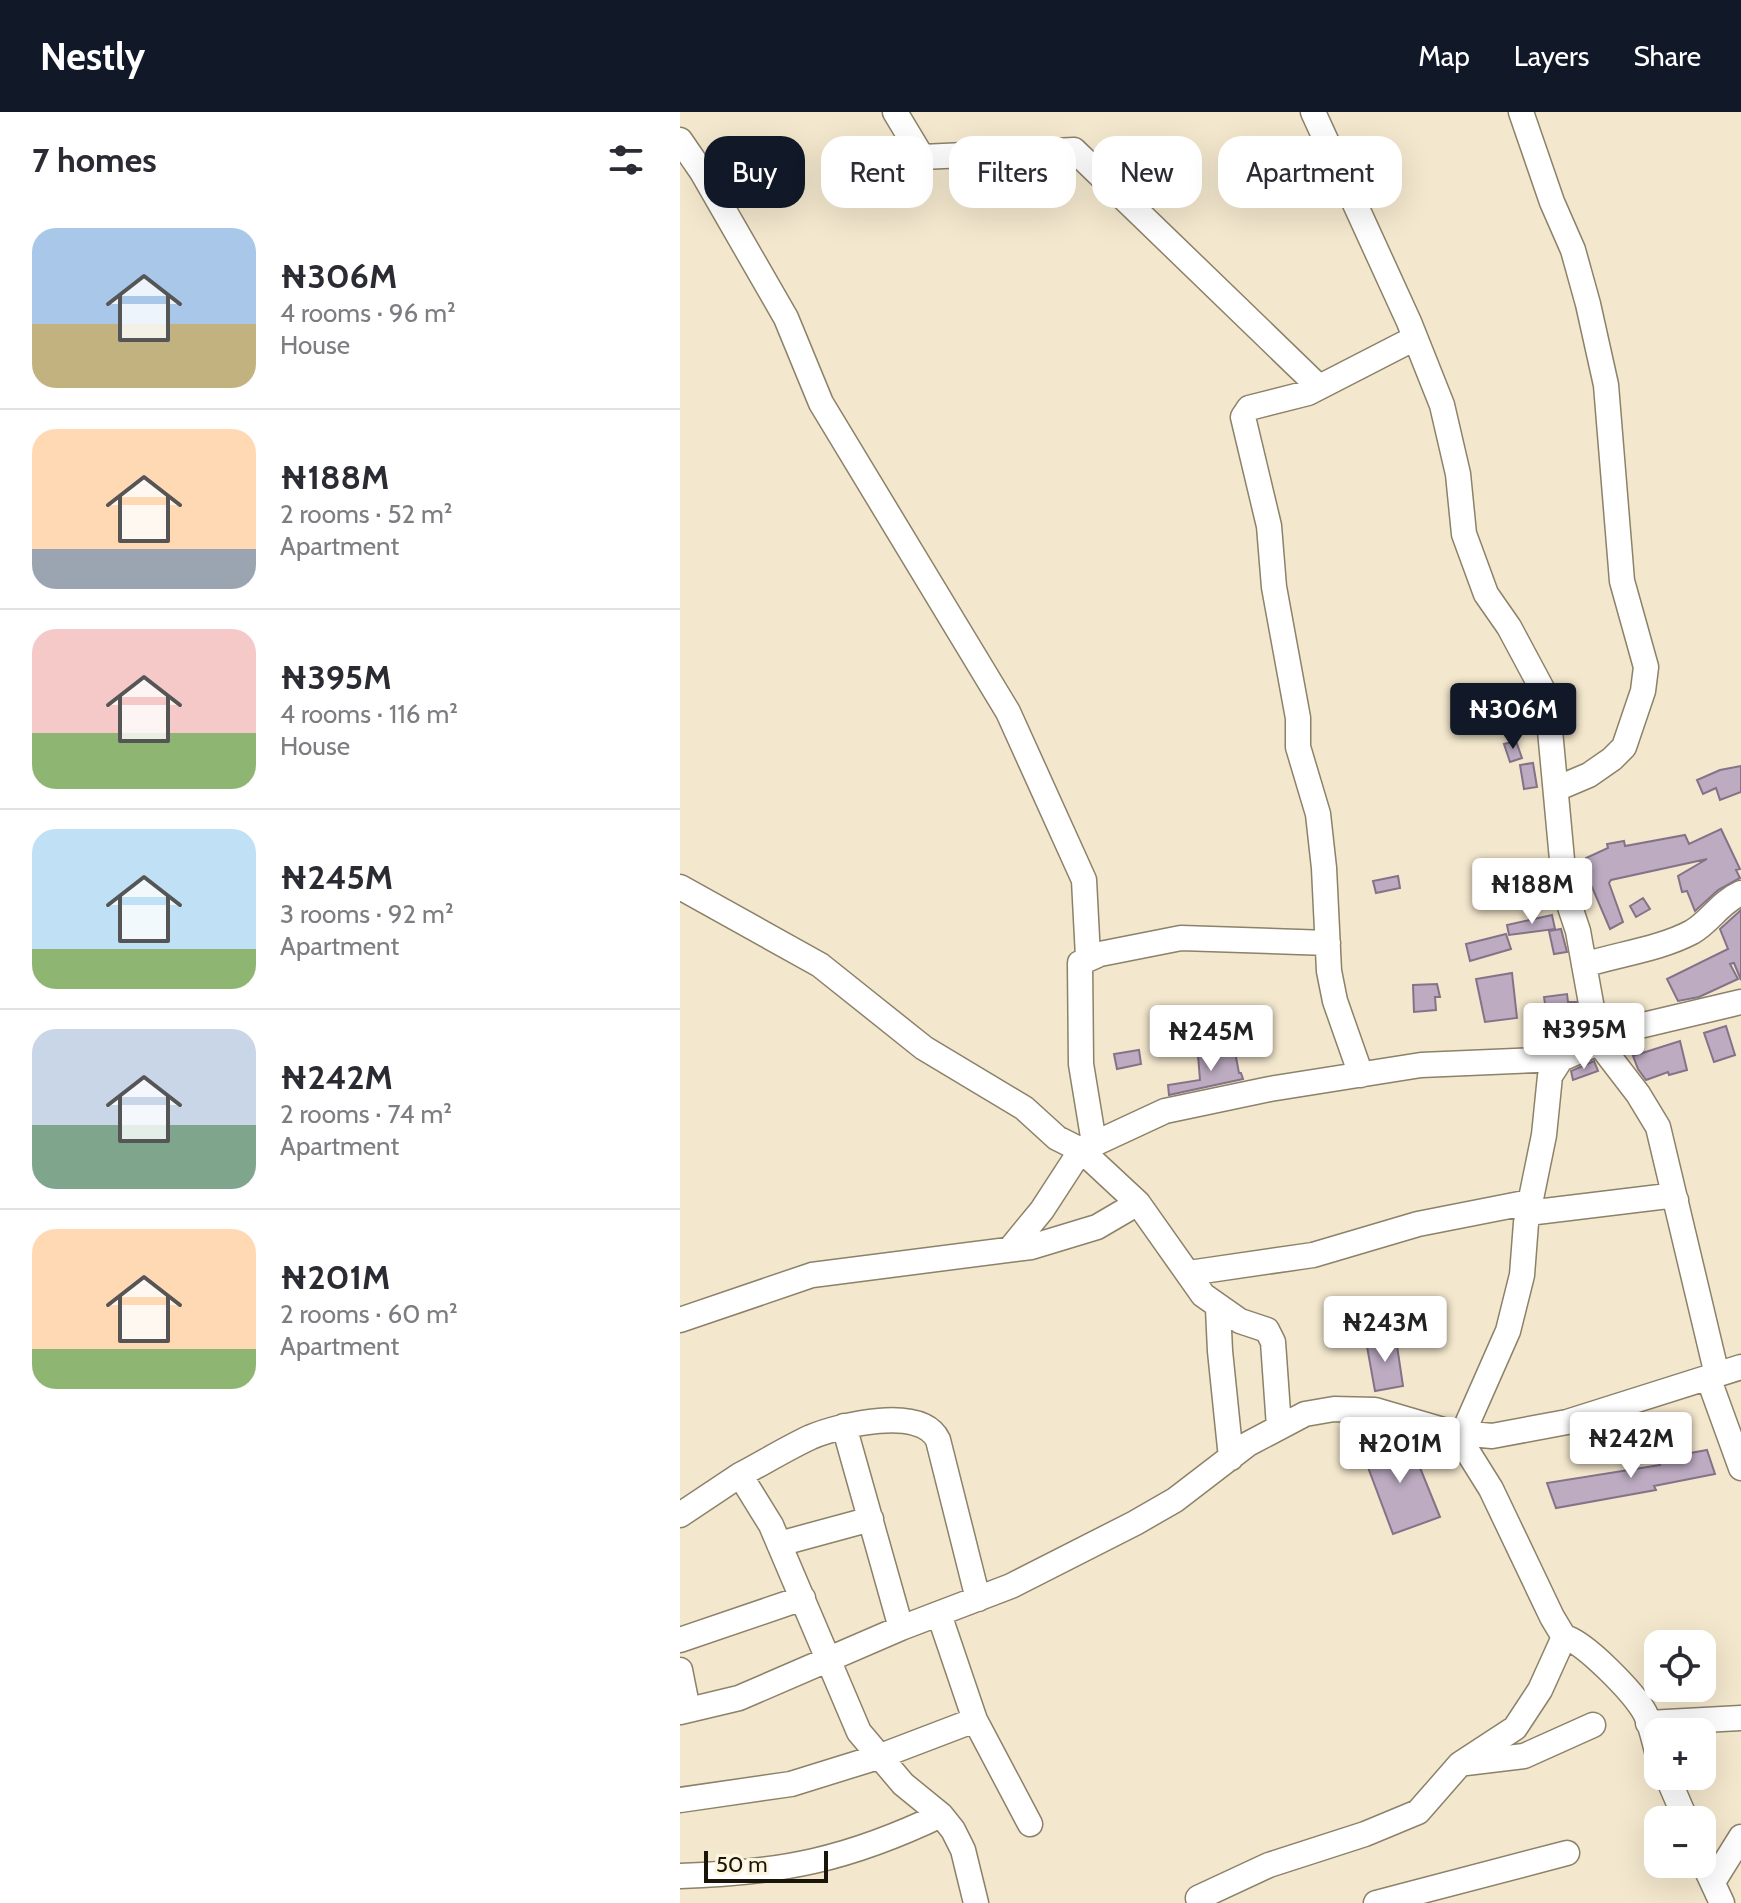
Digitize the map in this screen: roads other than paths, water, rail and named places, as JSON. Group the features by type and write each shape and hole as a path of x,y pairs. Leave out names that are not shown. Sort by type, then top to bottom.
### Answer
{"street":[{"path":"895,112 922,157 1074,150 1319,387"},
{"path":"1313,112 1415,338 1449,426 1464,534 1486,594 1509,627 1547,698 1565,892 1578,931 1598,1042 1638,1094 1658,1127 1712,1376 1736,1436 1741,1468"},
{"path":"1521,112 1552,202 1573,250 1588,304 1606,385 1622,581 1646,667 1643,691 1624,747 1589,775 1556,789"},
{"path":"680,140 702,172 786,318 821,403 1008,712 1084,880 1088,957"},
{"path":"1361,1075 1335,1001 1329,971 1318,814 1298,747 1298,718 1274,587 1269,526 1243,417 1249,408 1294,398 1415,338"},
{"path":"680,887 820,965 924,1048 1024,1108 1057,1138 1088,1147 1138,1203 1203,1295 1240,1321 1267,1330 1273,1342 1279,1427"},
{"path":"1584,965 1678,939 1697,929 1726,900 1741,893"},
{"path":"1088,1147 1081,1064 1080,963 1088,957 1181,938 1328,943"},
{"path":"1010,1249 1088,1147 1165,1111 1270,1089 1421,1065 1561,1059 1635,1027 1741,1002"},
{"path":"1561,1059 1550,1076 1544,1135 1529,1208 1522,1275 1508,1331 1463,1433 1466,1449 1491,1489 1564,1637 1573,1639 1585,1648 1617,1679 1640,1706 1646,1718"},
{"path":"1189,1273 1313,1255 1418,1224 1529,1208 1668,1196 1676,1200"},
{"path":"680,1320 812,1275 1031,1247 1097,1227 1138,1203"},
{"path":"1218,1308 1231,1458"},
{"path":"680,1670 684,1711 739,1698 901,1628 1011,1586 1175,1500 1248,1444 1305,1414 1334,1409 1375,1410 1463,1433 1492,1436 1567,1422 1741,1367"},
{"path":"680,1515 740,1475 811,1437 844,1426 889,1420 920,1423 933,1430 938,1440 978,1599"},
{"path":"844,1426 901,1628"},
{"path":"740,1475 771,1525 859,1732 903,1784 941,1815 953,1830 963,1850 976,1903"},
{"path":"779,1544 871,1519"},
{"path":"680,1640 803,1598"},
{"path":"939,1614 975,1720 1030,1824"},
{"path":"1199,1903 1198,1898 1269,1865 1365,1834 1418,1812 1460,1764 1515,1728 1540,1690 1564,1637"},
{"path":"1716,1719 1741,1718"},
{"path":"680,1800 791,1784 878,1757 975,1720"},
{"path":"1460,1764 1524,1756 1593,1725"},
{"path":"680,1876 737,1874 832,1859 889,1840 941,1815"},
{"path":"1712,1882 1741,1837"},
{"path":"1376,1903 1567,1853"}]}
